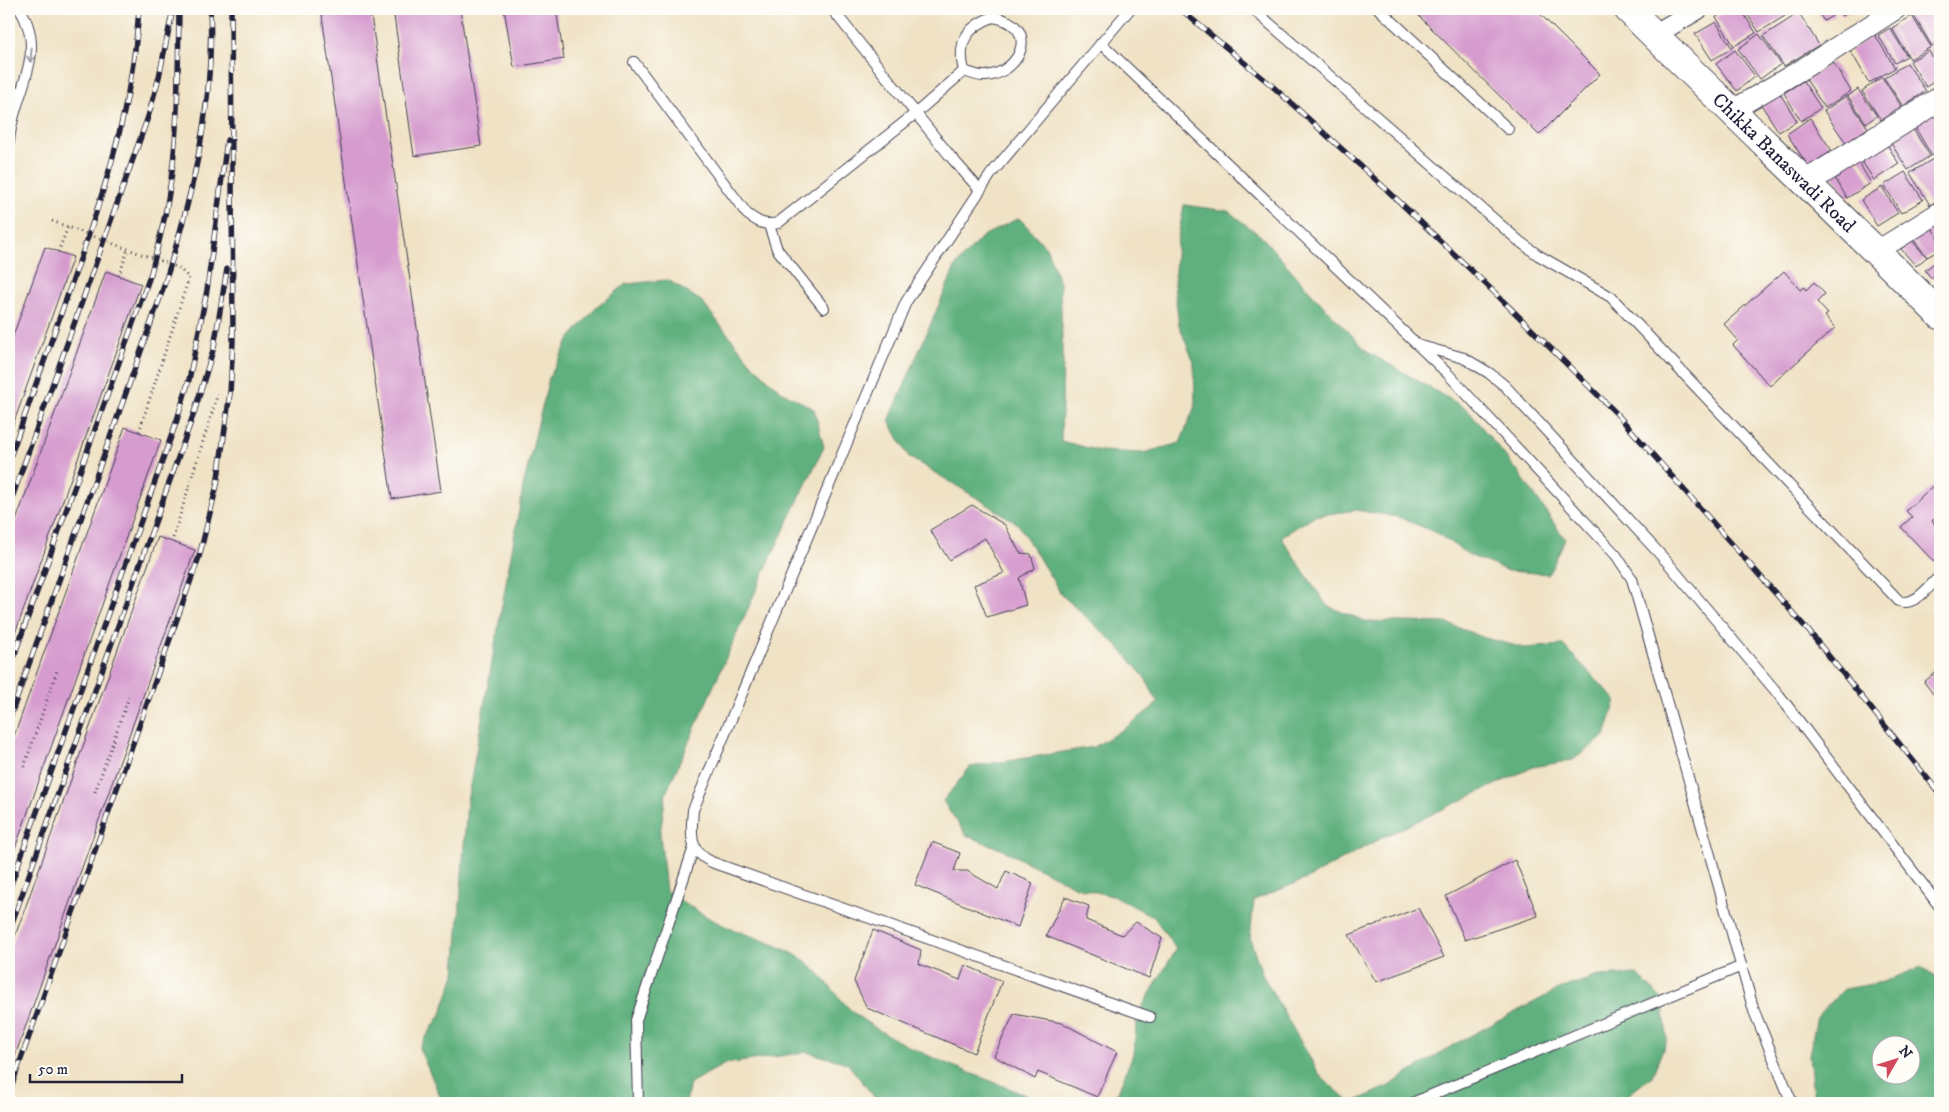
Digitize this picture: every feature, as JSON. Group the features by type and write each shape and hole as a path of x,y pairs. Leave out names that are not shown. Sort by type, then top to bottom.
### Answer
{"main road":[{"name":"Chikka Banaswadi Road","path":"1628,9 1940,315"}],"street":[{"path":"1654,35 1698,9"},
{"path":"1731,111 1804,68 1896,9"},
{"path":"1806,182 1940,99"},
{"path":"1877,252 1940,212"}],"lane":[{"path":"9,142 15,113 30,65 32,48 30,30 20,9"},
{"path":"832,9 980,190"},
{"path":"638,1103 636,1020 694,847 691,830 693,810 906,302 991,174 1130,9"},
{"path":"1253,9 1518,241 1538,255 1611,297 1899,601 1904,603 1913,601 1940,576"},
{"path":"1379,9 1508,129"},
{"path":"993,17 1010,21 1018,29 1022,37 1021,49 1008,68 1000,74 984,76 964,71 960,51 964,39 972,29 984,20 993,17"},
{"path":"1101,43 1448,374 1616,555 1632,579 1754,1011 1792,1103"},
{"path":"634,62 747,214 760,224 769,225 778,223 916,113 964,71"},
{"path":"769,225 776,249 824,308"},
{"path":"1420,346 1464,358 1489,373 1511,394 1668,563 1779,695 1940,907"},
{"path":"694,847 702,857 714,863 1150,1017"},
{"path":"1412,1103 1742,966"}],"path":[{"path":"52,221 179,268 189,278 139,432"},
{"path":"58,252 68,227"},
{"path":"119,276 128,249"},
{"path":"173,538 218,393"},
{"path":"24,767 58,668"},
{"path":"95,792 130,694"}],"green space":[{"path":"1184,205 1228,211 1262,237 1315,297 1368,352 1467,409 1519,473 1565,539 1549,574 1508,571 1469,555 1435,532 1398,517 1356,510 1314,516 1281,537 1327,606 1365,621 1446,623 1485,638 1525,648 1563,645 1616,700 1605,736 1573,760 1533,767 1379,839 1309,878 1254,900 1250,939 1263,976 1321,1077 1351,1103 1099,1103 1118,1092 1133,1054 1138,1014 1176,949 1154,917 1116,897 1076,887 1003,850 966,835 943,801 970,767 1094,747 1127,727 1158,703 1145,678 1119,647 1061,594 1018,524 909,457 889,421 956,265 983,236 1019,218 1046,247 1060,283 1063,362 1061,441 1100,451 1143,453 1180,443 1195,406 1194,363 1179,325 1174,284 1177,243"},
{"path":"668,280 701,301 753,365 781,391 814,409 824,447 770,559 666,793 660,834 666,891 717,922 779,947 804,960 818,972 852,1011 880,1031 926,1054 1044,1103 879,1103 847,1063 807,1052 725,1064 690,1083 686,1103 443,1103 419,1048 441,1014 455,975 467,802 524,482 549,378 570,338 596,308 626,284"},
{"path":"1921,967 1940,981 1940,1103 1818,1103 1813,1093 1809,1055 1817,1017 1844,989 1883,982"},
{"path":"1637,974 1663,1000 1667,1039 1652,1076 1622,1100 1604,1103 1351,1103 1387,1087 1453,1045 1559,989 1598,976"}],"building":[{"path":"321,9 370,9 441,491 392,499"},
{"path":"393,9 460,9 481,146 414,156"},
{"path":"504,9 556,9 564,59 514,67"},
{"path":"1412,9 1535,9 1600,74 1539,135"},
{"path":"1729,9 1741,9 1756,33 1734,46 1716,17"},
{"path":"1744,9 1780,9 1785,16 1759,32"},
{"path":"1783,9 1798,9 1787,15"},
{"path":"1816,9 1832,9 1835,14 1824,21"},
{"path":"1838,9 1853,9 1842,16"},
{"path":"1926,9 1940,9 1940,41 1932,46 1914,16"},
{"path":"1799,13 1819,45 1784,66 1763,36"},
{"path":"1912,16 1931,47 1910,59 1892,28"},
{"path":"1716,22 1732,48 1712,60 1695,34"},
{"path":"1890,28 1907,56 1895,63 1878,35"},
{"path":"1759,34 1781,64 1760,79 1738,49"},
{"path":"1875,35 1895,68 1869,83 1850,50"},
{"path":"1940,48 1940,63 1933,52"},
{"path":"1735,50 1755,76 1737,91 1716,64"},
{"path":"1929,51 1940,70 1940,78 1926,87 1910,61"},
{"path":"1833,62 1851,91 1825,108 1806,79"},
{"path":"1907,63 1926,91 1903,106 1884,78"},
{"path":"1882,77 1901,106 1881,120 1862,91"},
{"path":"1803,81 1821,108 1801,121 1784,93"},
{"path":"1858,89 1877,116 1866,123 1848,96"},
{"path":"1779,92 1797,121 1779,132 1760,103"},
{"path":"1846,96 1868,128 1846,143 1824,111"},
{"path":"1935,110 1940,119 1940,151 1932,156 1913,124"},
{"path":"1810,118 1832,151 1808,166 1787,134"},
{"path":"1912,127 1930,156 1908,170 1889,140"},
{"path":"1885,141 1899,164 1874,180 1859,157"},
{"path":"1856,158 1871,183 1847,198 1832,173"},
{"path":"1933,159 1940,171 1940,199 1930,205 1910,173"},
{"path":"1905,172 1923,200 1901,213 1884,185"},
{"path":"1882,187 1898,213 1877,226 1861,200"},
{"path":"1931,226 1940,242 1940,250 1927,257 1912,238"},
{"path":"1911,240 1927,257 1916,266 1901,249"},
{"path":"45,247 73,257 9,436 9,347"},
{"path":"1940,259 1940,282 1935,275 1931,278 1925,270"},
{"path":"106,271 141,284 9,650 9,540"},
{"path":"1784,271 1800,290 1804,287 1806,290 1814,282 1825,294 1817,302 1828,314 1825,316 1835,328 1770,386 1733,345 1738,340 1724,324"},
{"path":"125,427 161,440 9,865 9,750"},
{"path":"1940,479 1940,513 1932,521 1940,530 1940,557 1934,562 1901,527 1912,517 1906,511"},
{"path":"972,505 1005,525 1020,553 1031,554 1035,568 1019,578 1026,605 987,617 974,585 1004,573 985,538 949,560 930,530"},
{"path":"158,537 195,550 9,1073 9,953"},
{"path":"1940,669 1940,703 1924,682"},
{"path":"932,842 960,853 954,871 967,871 998,889 1006,871 1033,883 1018,927 915,885"},
{"path":"1515,860 1538,916 1465,940 1446,896"},
{"path":"1065,897 1089,906 1086,920 1122,935 1136,922 1162,938 1149,978 1046,936"},
{"path":"1418,908 1444,957 1376,982 1349,935"},
{"path":"873,930 921,950 919,964 960,980 965,965 1002,981 974,1053 867,1008 854,981"},
{"path":"1014,1014 1062,1023 1117,1052 1097,1097 1038,1072 1035,1079 994,1056"}],"railway":[{"path":"9,460 81,256 114,153 130,83 139,9"},
{"path":"9,506 148,117 159,77 173,9"},
{"path":"9,670 151,273 172,175 177,104 179,9"},
{"path":"9,720 161,295 182,225 199,154 205,118 211,46 210,9"},
{"path":"9,1093 199,557 217,485 230,393 233,341 231,9"},
{"path":"1180,9 1270,84 1386,189 1493,291 1616,413 1807,629 1940,794"},
{"path":"9,890 177,420 189,380 207,290 227,140"},
{"path":"9,931 194,413 214,347 227,269"}]}
